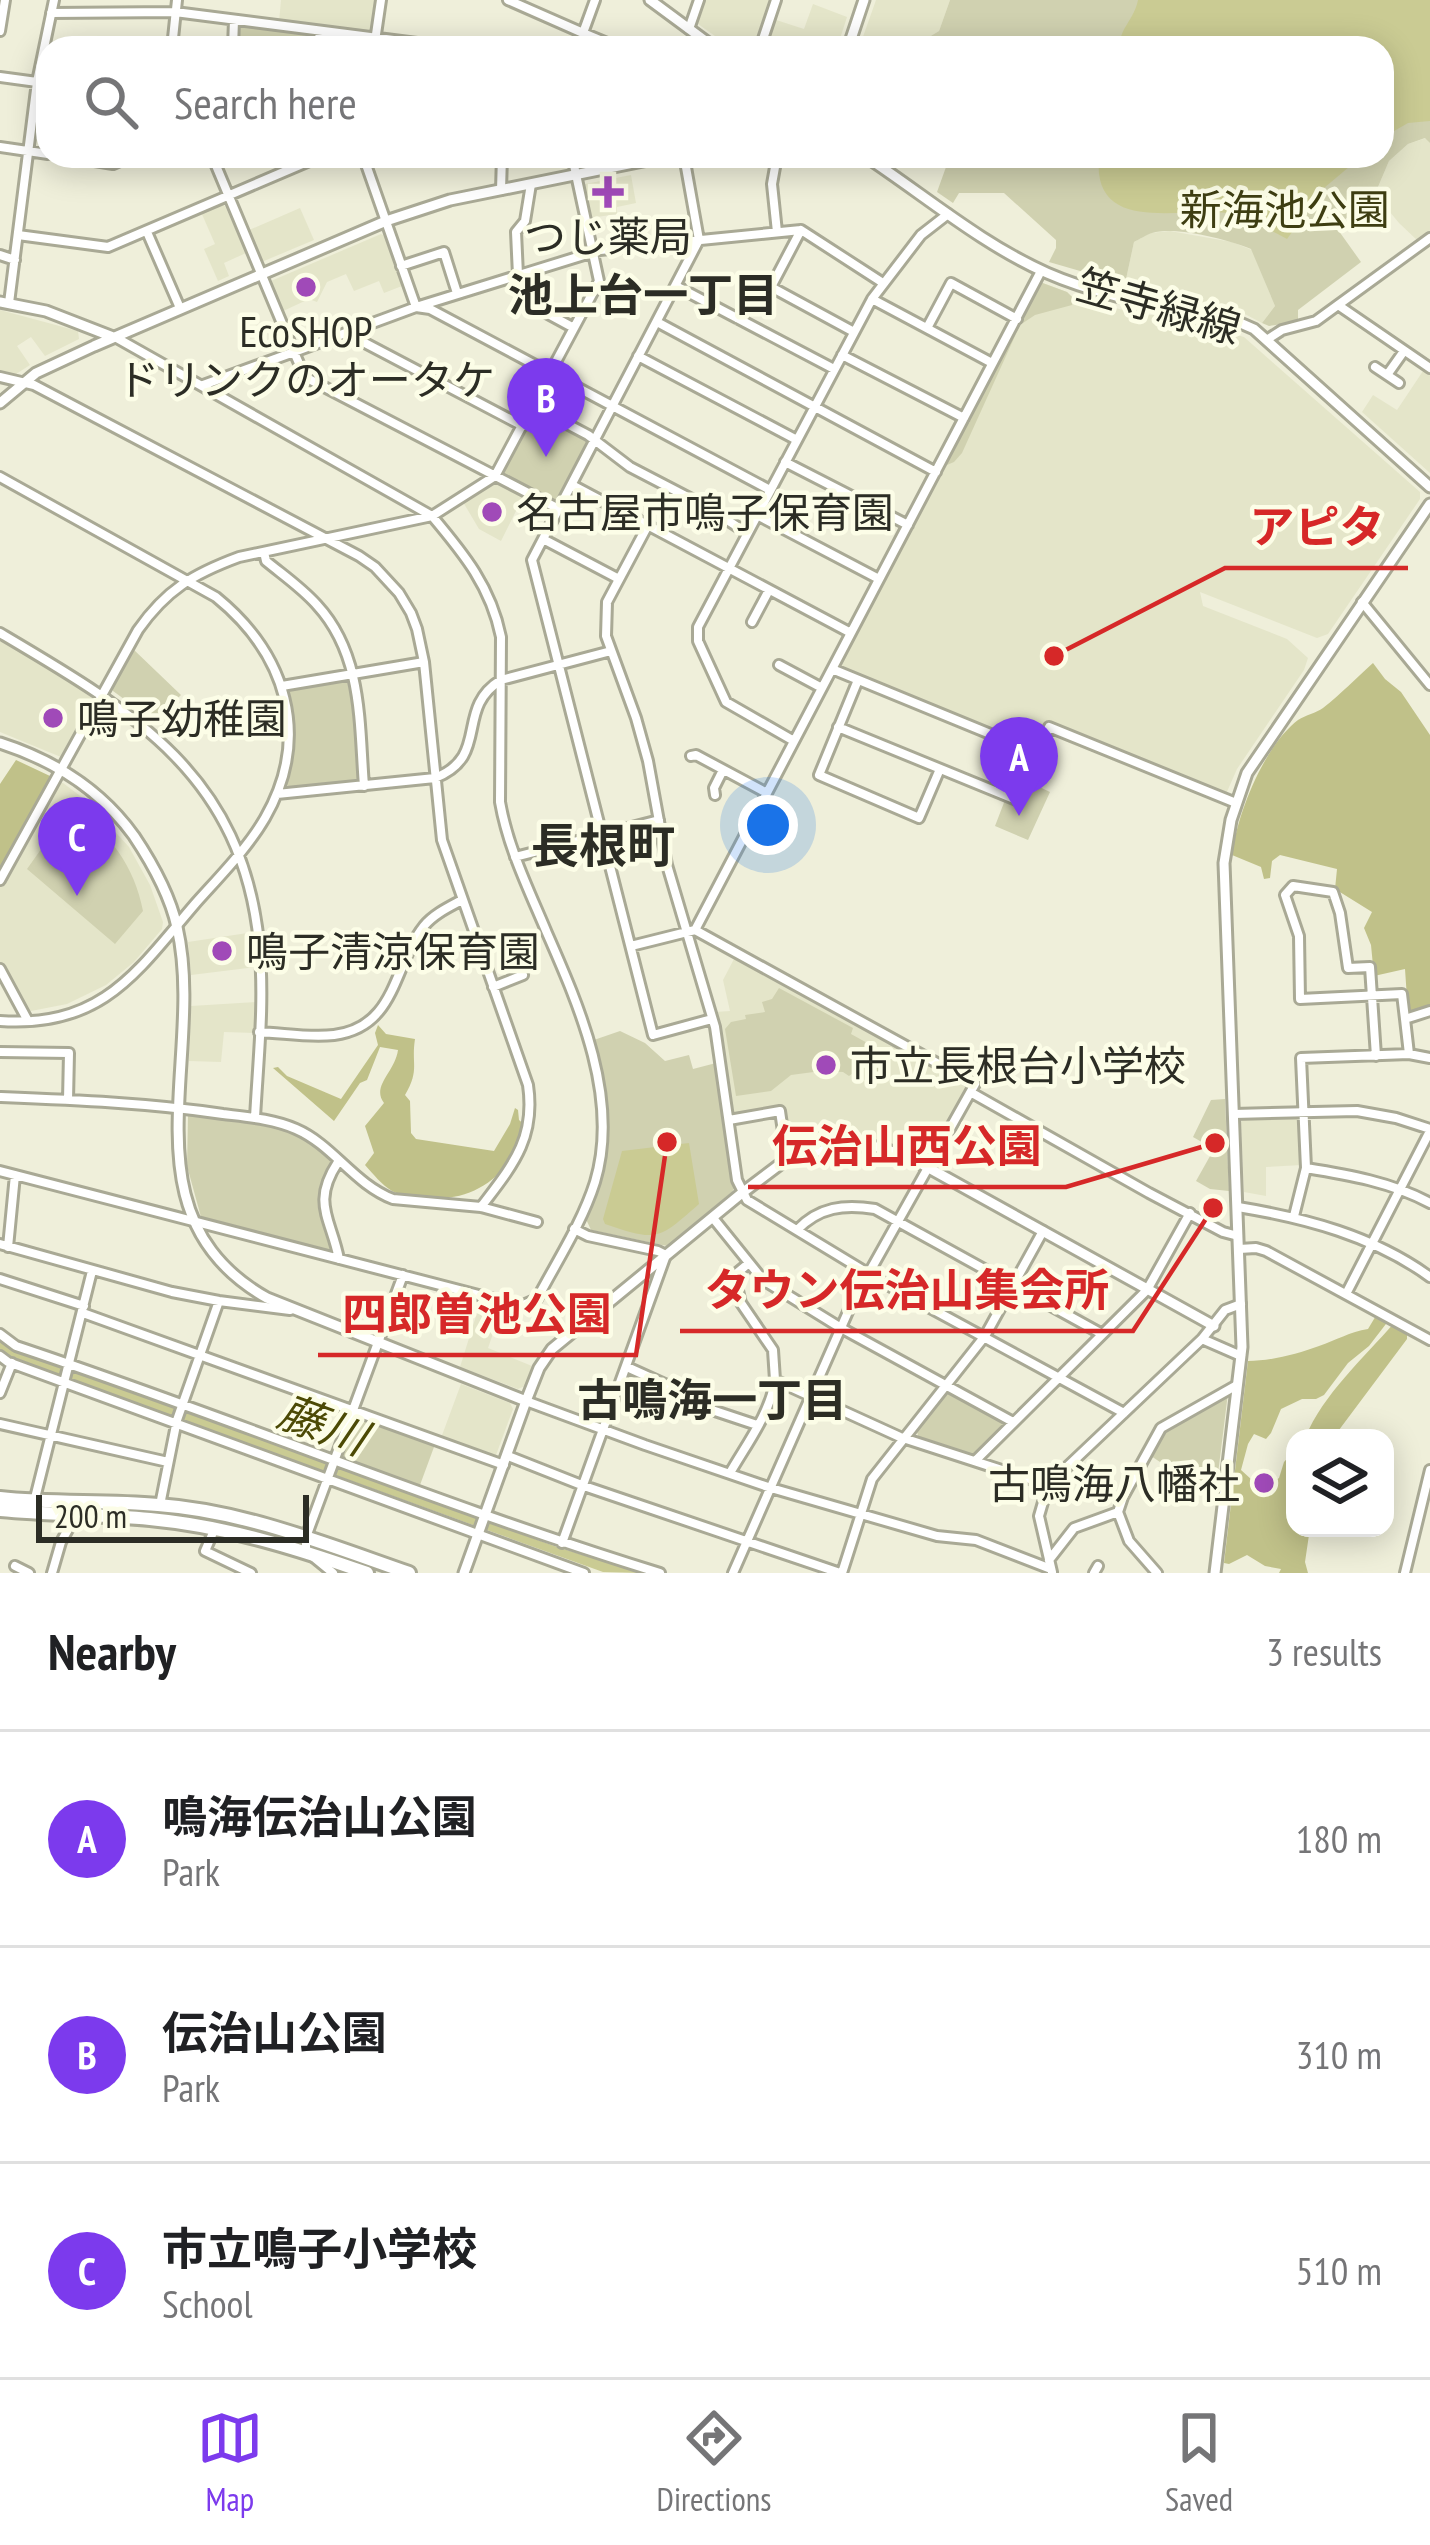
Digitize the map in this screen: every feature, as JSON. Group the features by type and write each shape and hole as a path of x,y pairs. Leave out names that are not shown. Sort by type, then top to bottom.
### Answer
{"main road":[{"path":"0,1498 160,1504 253,1522 368,1573"},
{"path":"0,1510 152,1519 215,1528 306,1544 409,1573"}],"street":[{"path":"0,31 5,0"},
{"path":"47,36 54,0"},
{"path":"173,36 177,0"},
{"path":"376,36 381,0"},
{"path":"508,0 590,36"},
{"path":"582,36 596,0"},
{"path":"650,0 694,36"},
{"path":"689,29 699,0"},
{"path":"764,36 776,0"},
{"path":"852,36 864,0"},
{"path":"52,13 175,11 343,36"},
{"path":"233,36 234,20"},
{"path":"319,36 320,31"},
{"path":"0,77 36,82"},
{"path":"0,1171 521,1306 537,1299 587,1203 600,1160 603,1119 601,1089 559,960 505,829 500,802 501,637 485,586 432,516 113,337 46,311 5,302 15,260 36,90"},
{"path":"0,147 36,152"},
{"path":"217,168 305,377 559,509"},
{"path":"18,235 108,247 293,168"},
{"path":"368,168 416,307"},
{"path":"501,190 502,168"},
{"path":"0,880 146,618 186,580 264,552 432,516 495,476 598,280 575,168"},
{"path":"0,403 36,373 386,220 450,200 610,168"},
{"path":"686,168 700,240 532,560 652,1035 712,1019"},
{"path":"775,168 777,232"},
{"name":"笠寺緑線","path":"886,168 1005,252 1041,271 1085,287 1238,322 1268,339 1430,487"},
{"path":"531,184 525,221 516,232 518,275 526,302 574,328"},
{"path":"794,741 726,702 698,641 698,627 872,299 921,235 949,213"},
{"path":"737,318 771,287 801,230"},
{"path":"202,386 416,307 592,251 801,230 884,283"},
{"path":"147,232 180,308"},
{"path":"1268,339 1282,329 1316,321 1430,238"},
{"path":"401,266 444,252 458,293"},
{"path":"0,255 15,260"},
{"path":"692,930 1041,271"},
{"path":"927,328 951,284 1016,319"},
{"path":"676,286 834,369"},
{"path":"771,287 854,332"},
{"path":"872,299 993,363"},
{"path":"1338,305 1430,368"},
{"path":"416,307 430,310 770,490"},
{"path":"657,322 936,472"},
{"path":"346,333 523,426"},
{"path":"1387,375 1404,351"},
{"path":"842,355 964,418"},
{"path":"638,356 797,440"},
{"path":"1375,367 1399,383"},
{"path":"0,377 23,382 326,538 375,567 411,613 424,662 442,840 529,1085 526,1138 481,1207"},
{"path":"533,406 748,533"},
{"path":"785,462 908,525"},
{"path":"0,477 216,597 246,623 270,656 282,686 288,747 277,794 258,830 140,970 110,995 69,1014 28,1022 0,1021"},
{"path":"571,484 851,633"},
{"path":"1215,1573 1241,1356 1224,863 1236,803 1247,773 1430,504"},
{"path":"757,514 879,580"},
{"path":"648,524 607,602 606,636 636,718 667,865 692,930 742,1193 940,1314 1124,1413"},
{"path":"543,539 619,579"},
{"path":"264,552 266,561 322,609 341,640 355,674 364,786"},
{"path":"752,622 770,590"},
{"path":"1362,602 1430,685"},
{"path":"0,633 103,695 153,733 181,761 217,811 239,854 259,941 255,1118"},
{"path":"277,794 435,778 452,770 465,755 484,692 501,680 611,651"},
{"path":"282,686 424,662"},
{"path":"779,665 822,688"},
{"path":"832,669 1039,754"},
{"path":"858,680 819,775 919,818 940,769"},
{"path":"838,728 1018,801 1049,728 1236,803"},
{"path":"0,743 62,770 99,798 126,826 157,874 177,926 182,993 180,1175 193,1220 227,1270 294,1311 603,1430 771,1488 938,1536 969,1538 1051,1567"},
{"path":"691,756 767,793"},
{"path":"716,795 714,788 723,770"},
{"path":"515,857 659,820"},
{"path":"1376,1056 1373,995 1370,967 1348,968 1333,892 1293,886 1286,895 1298,936 1300,999 1373,995 1402,994 1409,1054"},
{"path":"259,1032 332,1035 364,1023 390,998 412,944 426,924 462,900"},
{"path":"631,946 692,930 975,1084 841,1328 733,1573"},
{"path":"0,969 28,1022"},
{"path":"494,987 523,975"},
{"path":"1405,1019 1430,1011"},
{"path":"0,1052 69,1053 68,1100"},
{"path":"1294,1216 1306,1168 1300,1058 1409,1054 1430,1058"},
{"path":"971,1093 1238,1242 1266,1251 1430,1340"},
{"path":"0,1096 178,1107 291,1126 364,1184 393,1198 481,1207 537,1222"},
{"path":"729,1120 780,1111 788,1159"},
{"path":"1234,1114 1357,1111 1430,1130 1346,1294"},
{"path":"464,1573 526,1401 552,1349 788,1159 827,1147 863,1145 894,1151 1214,1326"},
{"path":"338,1162 329,1175 323,1206 339,1259"},
{"path":"1306,1168 1362,1177 1430,1203"},
{"path":"15,1175 4,1246 219,1301 294,1311"},
{"path":"796,1230 808,1218 842,1206 874,1210 1102,1334"},
{"path":"1238,1207 1294,1216 1372,1244 1430,1277"},
{"path":"975,1461 1148,1290 1190,1213"},
{"path":"713,1218 763,1280 1013,1422"},
{"path":"574,1229 666,1256"},
{"path":"0,1279 352,1410 841,1573 872,1479 985,1336 1043,1232"},
{"path":"562,1543 666,1256"},
{"path":"730,1473 775,1380 773,1350 739,1297 737,1273 749,1263"},
{"path":"34,1502 92,1271"},
{"path":"333,1573 306,1544 403,1275"},
{"path":"160,1504 181,1407 219,1301"},
{"path":"1051,1567 1040,1516 1048,1485 1202,1339 1225,1310 1241,1304"},
{"path":"0,1334 68,1373 177,1422 329,1477 660,1573"},
{"path":"1202,1339 1241,1356"},
{"path":"0,1356 181,1407 334,1462 584,1573"},
{"path":"0,1393 12,1363"},
{"path":"627,1366 682,1390 700,1406 757,1425"},
{"path":"775,1380 904,1438 1048,1485"},
{"path":"1153,1572 1129,1541 1118,1512 1123,1497 1158,1432 1237,1385"},
{"path":"0,1424 168,1462"},
{"path":"1405,1573 1430,1470"},
{"path":"1051,1567 1074,1528 1118,1512"},
{"path":"52,1573 76,1514"},
{"path":"215,1528 205,1551 251,1573"},
{"path":"15,1565 29,1573"}],"shaded area":[{"path":"281,0 377,0 373,29 367,33 279,22"},
{"path":"703,0 769,0 757,36 715,36 697,19"},
{"path":"876,0 950,0 939,31 931,36 863,36"},
{"path":"1138,0 1430,0 1430,121 1408,123 1394,131 1394,36 1122,36"},
{"path":"813,4 847,17 841,36 767,36 773,19 804,29"},
{"path":"1426,138 1430,143 1430,232 1418,241 1375,194 1386,168 1394,168 1394,157 1408,144"},
{"path":"1100,168 1348,168 1324,188 1287,239 1234,214 1126,208 1110,199"},
{"path":"631,175 636,203 617,207 617,214 590,218 585,184"},
{"path":"221,204 246,253 224,263 229,276 218,281 204,249 215,244 201,212"},
{"path":"300,208 314,240 259,259 247,231"},
{"path":"1170,231 1252,250 1275,306 1262,323 1239,311 1125,284 1134,242 1150,233"},
{"path":"381,234 402,286 384,293 379,281 354,291 346,274 327,282 317,302 309,299 281,312 271,281"},
{"path":"1040,282 1074,298 1244,337 1420,492 1420,499 1328,634 1317,638 1200,592 1203,606 1287,639 1308,658 1226,794 1047,723 1038,746 1033,747 842,669 839,662"},
{"path":"0,310 78,331 79,339 45,356 31,337 17,346 30,365 13,376 0,375"},
{"path":"1425,368 1430,372 1430,473 1362,412 1373,395 1397,410"},
{"name":"名古屋市鳴子保育園","path":"496,483 523,497 501,541 479,529 463,502"},
{"name":"鳴子幼稚園","path":"2,639 95,695 65,756 0,732"},
{"path":"1373,663 1401,692 1430,735 1430,1007 1408,1013 1405,969 1374,976 1364,928 1372,912 1335,889 1337,869 1280,855 1272,861 1270,878 1264,879 1261,867 1232,855 1246,801 1274,746 1298,720 1323,708"},
{"path":"16,760 50,776 51,781 0,873 0,784"},
{"path":"59,783 87,801 129,847 163,922 134,962 106,985 67,1004 31,1011 26,1010 0,962 0,884"},
{"name":"鳴子清涼保育園","path":"254,932 257,967 191,975 188,942"},
{"name":"市立長根台小学校","path":"734,959 965,1085 929,1158 864,1139 794,1149 789,1147 783,1107 731,1112 715,1012 730,1011 723,980"},
{"path":"257,1002 255,1033 224,1032 221,1062 189,1061 191,1006"},
{"path":"378,1025 386,1034 415,1039 414,1073 405,1095 416,1139 494,1151 515,1108 518,1110 526,1126 520,1142 491,1181 463,1195 410,1196 388,1189 365,1165 374,1153 365,1126 384,1103 380,1091 398,1050 380,1047 367,1080 334,1121 273,1068 341,1099 378,1045"},
{"path":"1296,1117 1302,1165 1266,1167 1266,1196 1244,1192 1241,1122 1245,1118"},
{"path":"689,1143 699,1204 656,1234 636,1234 605,1224 622,1151"},
{"path":"481,1300 503,1305 488,1348 532,1366 525,1386 518,1389 460,1367"},
{"name":"古鳴海八幡社","path":"1377,1314 1389,1320 1324,1395 1281,1409 1266,1439 1254,1434 1241,1470 1262,1489 1279,1478 1286,1460 1286,1537 1309,1537 1308,1573 1279,1573 1281,1569 1247,1555 1224,1563 1248,1361 1293,1354 1368,1329"},
{"path":"1394,1323 1407,1330 1407,1339 1340,1429 1310,1429 1333,1391"},
{"path":"0,1340 15,1350 557,1547 641,1573 603,1572 61,1376 12,1357 0,1349"},
{"path":"461,1384 510,1403 513,1409 492,1457 441,1438"}],"green space":[{"name":"新海池公園","path":"950,0 1430,0 1430,143 1425,138 1408,144 1394,157 1394,36 931,36 939,31"},
{"path":"240,24 315,36 236,36"},
{"name":"新海池公園","path":"946,168 1386,168 1375,194 1336,227 1361,262 1298,310 1298,322 1269,326 1262,323 1275,306 1251,249 1175,231 1152,233 1134,242 1125,284 1049,262 1056,240 1004,193 959,193 953,203 937,192"},
{"path":"1040,282 1067,292 1072,305 1035,315 1020,325 962,453 942,467"},
{"path":"538,411 589,442 558,501 553,502 503,471"},
{"path":"133,649 181,695 154,721 113,691"},
{"path":"351,681 358,783 291,789 286,784 294,740 288,693 291,688"},
{"path":"1031,783 1050,792 1028,840 995,826 1005,800 1021,806"},
{"path":"69,810 96,827 118,851 139,895 143,911 115,944 27,869"},
{"path":"779,988 853,1028 851,1034 889,1055 873,1085 853,1073 821,1071 791,1075 771,1091 736,1096 725,1029 731,1022 746,1019 745,1015 765,1012 762,1002 772,999"},
{"path":"620,1031 645,1043 665,1061 689,1055 693,1069 716,1063 735,1187 667,1246 591,1230 585,1217 600,1171 606,1129 603,1087 591,1041"},
{"path":"1225,1099 1229,1191 1196,1181 1214,1149 1193,1137 1211,1100"},
{"path":"191,1113 287,1130 331,1160 320,1203 332,1246 327,1252 201,1217 187,1166"},
{"path":"948,1392 1004,1421 975,1456 919,1439 917,1432"},
{"path":"1228,1393 1215,1498 1193,1483 1184,1484 1178,1474 1148,1454 1164,1429"},
{"path":"357,1416 432,1443 420,1485 341,1460"}],"place":[{"name":"つじ薬局","path":"608,192"},
{"name":"EcoSHOP ドリンクのオータケ","path":"306,287"},
{"name":"伝治山公園","path":"546,457"},
{"name":"名古屋市鳴子保育園","path":"492,512"},
{"name":"アピタ","path":"1054,656"},
{"name":"鳴子幼稚園","path":"53,718"},
{"name":"鳴海伝治山公園","path":"1019,816"},
{"name":"市立鳴子小学校","path":"77,896"},
{"name":"鳴子清涼保育園","path":"222,951"},
{"name":"市立長根台小学校","path":"826,1065"},
{"name":"四郎曽池公園","path":"667,1142"},
{"name":"伝治山西公園","path":"1215,1143"},
{"name":"タウン伝治山集会所","path":"1213,1208"},
{"name":"古鳴海八幡社","path":"1264,1483"}],"district":[{"name":"池上台一丁目","path":"643,294"},
{"name":"長根町","path":"603,845"},
{"name":"古鳴海一丁目","path":"712,1399"}],"water label":[{"name":"藤川","path":"323,1424"}]}
